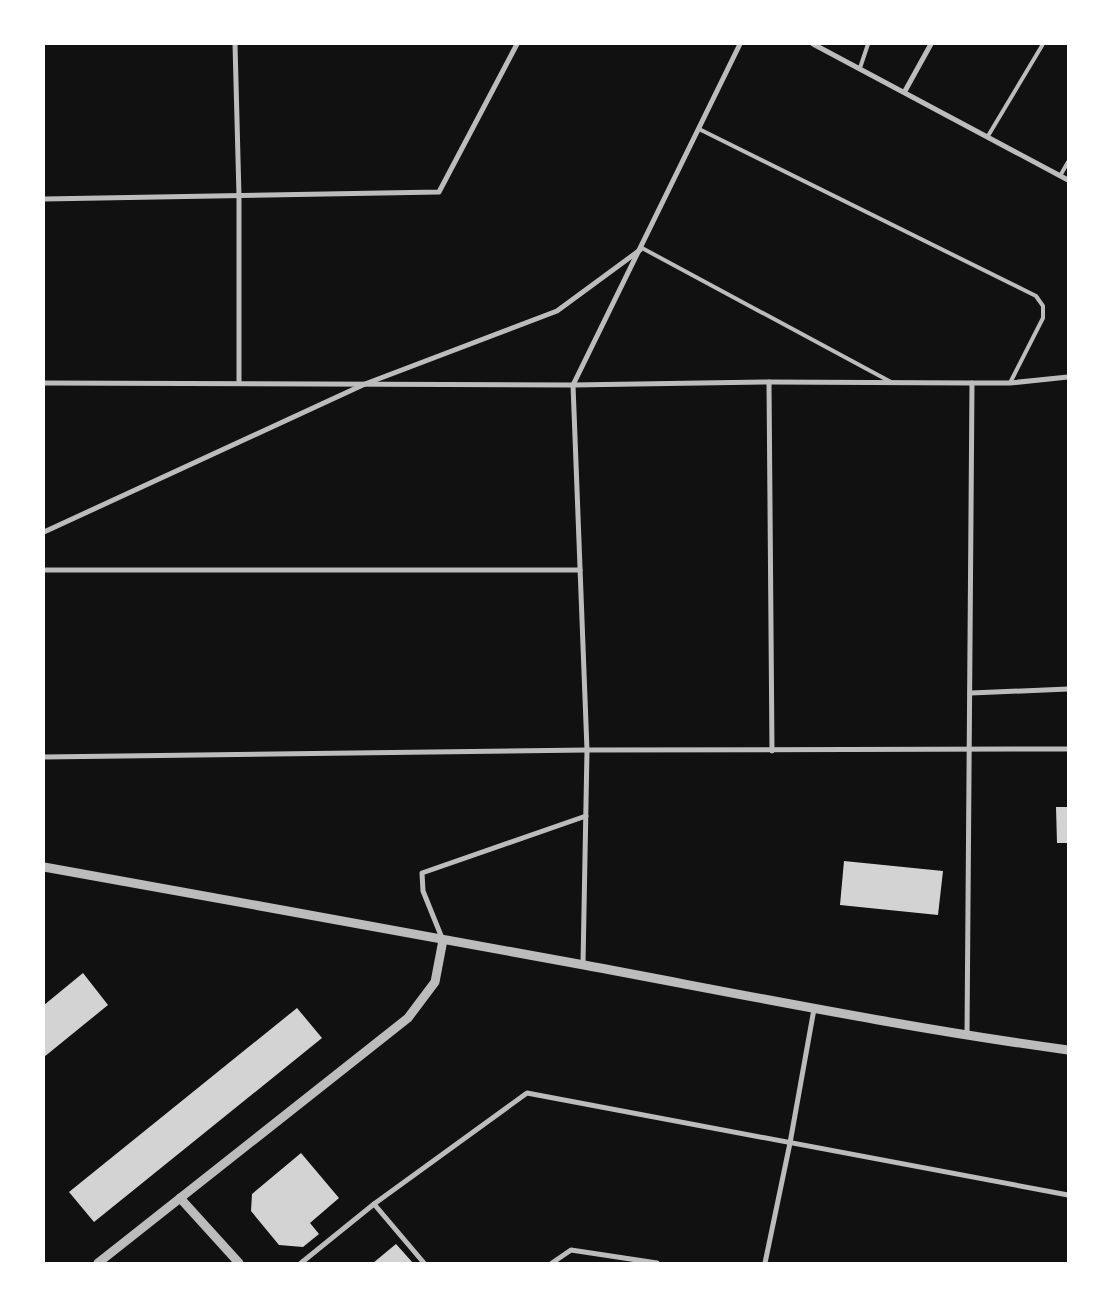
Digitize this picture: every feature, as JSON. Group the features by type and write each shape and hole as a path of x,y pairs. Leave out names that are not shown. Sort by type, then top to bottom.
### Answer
{"street":[{"path":"235,44 239,196 239,383"},
{"path":"44,199 439,192 517,44"},
{"path":"583,964 587,750 573,385 642,248 740,44"},
{"path":"813,44 1068,180"},
{"path":"904,91 931,44"},
{"path":"44,532 365,384 557,311 642,248"},
{"path":"44,383 573,385 769,382 1010,383 1068,377"},
{"path":"769,382 772,751"},
{"path":"967,1036 972,383"},
{"path":"44,570 580,570"},
{"path":"971,693 1068,689"},
{"path":"44,757 587,750 970,751 1068,749"},
{"path":"98,1263 408,1018 435,982 443,940 423,891 422,873 586,816"},
{"path":"44,867 583,964 814,1009 967,1036 1068,1050"},
{"path":"765,1263 790,1143 814,1009"},
{"path":"301,1263 374,1204 527,1093 1068,1195"},
{"path":"180,1198 239,1263"},
{"path":"374,1204 424,1263"},
{"path":"552,1263 571,1250 657,1263"}],"lane":[{"path":"860,68 868,44"},
{"path":"988,136 1043,44"},
{"path":"700,129 1036,296 1044,306 1043,318 1010,383"},
{"path":"1060,176 1068,162"},
{"path":"642,248 892,383"}],"building":[{"path":"1056,807 1068,807 1068,843 1057,843"},
{"path":"844,861 943,871 938,915 840,905"},
{"path":"83,973 108,1005 44,1057 44,1005"},
{"path":"297,1008 322,1038 94,1222 69,1192"},
{"path":"301,1153 339,1198 310,1223 319,1234 303,1247 279,1245 251,1211 252,1194"},
{"path":"396,1244 413,1263 373,1263"}]}
